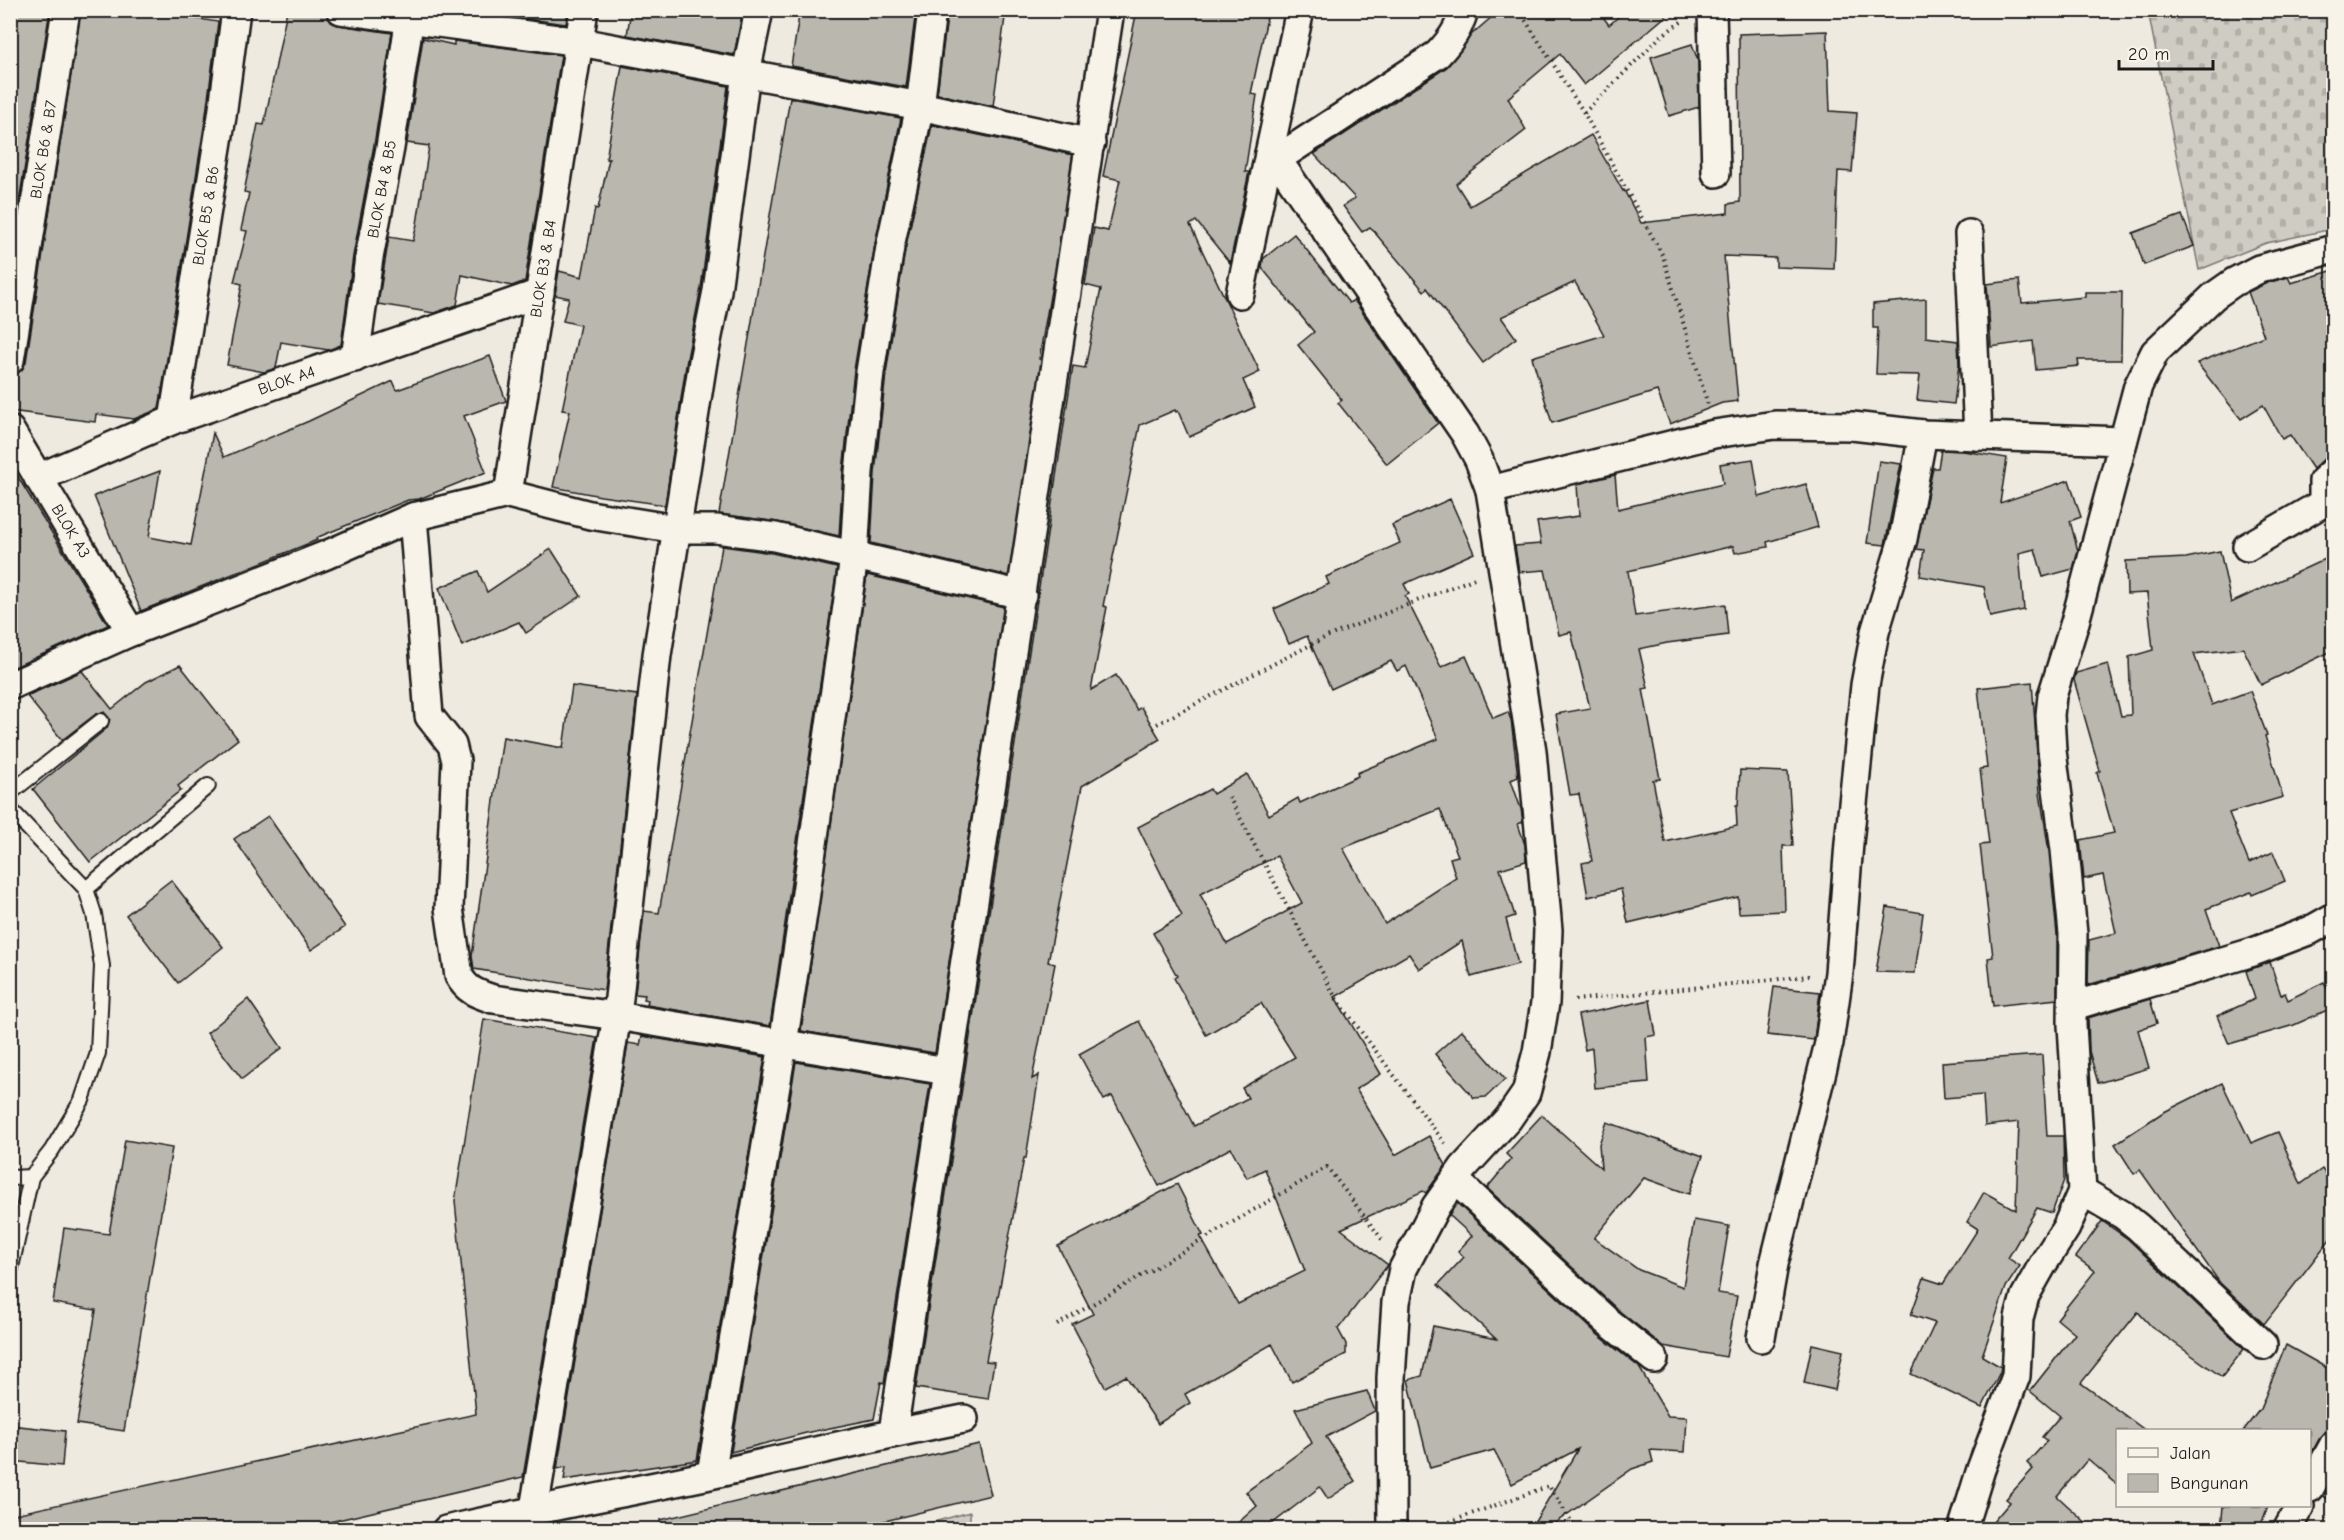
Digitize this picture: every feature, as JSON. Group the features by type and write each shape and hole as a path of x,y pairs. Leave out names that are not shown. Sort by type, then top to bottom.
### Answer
{"street":[{"name":"BLOK B6 & B7","path":"10,360 66,10"},
{"name":"BLOK B5 & B6","path":"173,420 222,116 236,10"},
{"path":"341,10 410,15 579,42 920,106 1091,143"},
{"name":"BLOK B3 & B4","path":"508,494 585,10"},
{"path":"534,1509 617,1016 657,655 703,361 717,291 746,74 759,10"},
{"path":"711,1474 783,1044 854,557 859,472 870,372 890,247 920,106 932,10"},
{"path":"893,1432 1110,10"},
{"path":"1240,294 1273,157 1300,10"},
{"path":"1273,157 1438,54 1460,27 1464,10"},
{"path":"1701,14 1716,173"},
{"name":"BLOK B4 & B5","path":"354,358 410,15"},
{"path":"1273,157 1465,434 1479,460 1490,490 1532,751 1548,930 1545,1003 1538,1052 1526,1093 1508,1119 1459,1174 1436,1206 1403,1269 1396,1302 1391,1378 1392,1530"},
{"path":"1969,234 1978,436"},
{"path":"1962,1530 1981,1469 2016,1376 2019,1318 2025,1296 2066,1228 2082,1191 2074,1059 2073,934 2052,751 2052,696 2075,622 2138,386 2145,367 2155,352 2207,303 2234,282 2259,269 2334,249"},
{"name":"BLOK A4","path":"38,478 173,420 540,293"},
{"path":"1490,490 1714,434 1786,425 1852,426 1923,434 2123,441"},
{"name":"BLOK A3","path":"10,430 131,632"},
{"path":"1761,1338 1774,1264 1829,1043 1839,973 1865,685 1875,632 1903,539 1923,434"},
{"path":"2247,547 2324,503 2324,481 2334,471"},
{"path":"10,686 131,632 326,555 413,517 508,494 590,515 676,529 716,529 775,537 1022,595"},
{"path":"413,517 429,716 452,745 456,761 449,908 459,976 464,986 475,993 494,999 617,1016 947,1071"},
{"path":"2073,1006 2253,952 2311,930 2334,916"},
{"path":"1459,1174 1608,1322 1654,1359"},
{"path":"2082,1191 2123,1215 2138,1227 2263,1345"},
{"path":"446,1530 534,1509 711,1474 893,1432 964,1419"},
{"path":"2311,1486 2334,1444"},
{"path":"2287,1530 2299,1507"}],"lane":[{"path":"10,793 101,721"},
{"path":"86,889 207,786"},
{"path":"10,808 86,889 94,914 102,966 98,1053 78,1107 52,1150 31,1176 10,1272"},
{"path":"10,1178 31,1176"}],"path":[{"path":"1519,10 1584,113 1663,256 1706,397 1714,434"},
{"path":"1584,113 1661,36 1701,14"},
{"path":"1157,724 1326,637 1502,567"},
{"path":"1229,797 1336,998 1459,1174"},
{"path":"1545,1003 1839,973"},
{"path":"1057,1325 1327,1167 1403,1269"},
{"path":"1427,1530 1549,1486 1573,1524 1613,1530"}],"green space":[{"path":"2148,11 2333,11 2333,229 2266,243 2199,270"},
{"path":"970,1512 970,1529 908,1529"}],"building":[{"path":"10,10 50,10 10,257"},
{"path":"81,10 162,10 162,13 218,22 206,114 159,409 134,419 96,414 95,422 10,411 10,375 22,370 26,362"},
{"path":"287,10 326,10 331,22 338,25 392,33 353,256 341,345 328,350 281,342 276,368 264,372 227,365 242,284 234,282 247,231 241,230 249,193 244,192 258,124 264,125"},
{"path":"463,10 568,10 566,24"},
{"path":"631,10 743,10 734,55 627,35"},
{"path":"800,10 916,10 906,87 791,66"},
{"path":"948,10 1006,10 993,106 937,94"},
{"path":"1137,10 1233,10 1267,18 1251,94 1257,95 1245,172 1249,172 1230,263 1196,221 1190,225 1260,372 1243,380 1255,407 1189,437 1178,411 1175,410 1140,425 1103,606 1107,607 1091,690 1116,675 1137,710 1141,707 1160,739 1082,786 1048,962 1055,964 1032,1079 1039,1075 1026,1158 1024,1158 986,1361 994,1362 988,1399 916,1388 1073,366 1085,368 1101,289 1085,285 1094,228 1108,231 1120,180 1103,176"},
{"path":"1500,10 1598,10 1609,25 1626,10 1673,10 1584,85 1560,54 1508,98 1526,130 1456,184 1470,206 1591,135 1641,223 1728,213 1728,204 1740,202 1739,34 1827,31 1830,111 1857,113 1852,172 1838,171 1834,269 1776,267 1776,258 1724,256 1738,401 1722,403 1670,424 1657,391 1552,423 1532,357 1604,335 1575,282 1501,317 1516,338 1483,363 1427,288 1424,291 1370,227 1362,232 1343,206 1355,198 1314,154 1447,67 1471,35"},
{"path":"423,38 454,45 454,41 561,55 525,281 512,286 462,275 457,305 434,313 378,304 389,237 413,241 417,224 429,146 407,143"},
{"path":"1692,44 1698,61 1699,107 1669,116 1651,57"},
{"path":"622,66 728,86 701,288 687,359 665,505 553,487 570,411 562,410 580,325 563,321 569,298 555,295 559,271 582,277 595,208 598,209 609,159 606,159"},
{"path":"790,98 901,118 875,244 854,370 843,471 839,536 778,522 719,514"},
{"path":"932,125 1073,155 1039,359 1042,360 1009,576 871,543 875,473 886,374 905,250"},
{"path":"2182,215 2194,246 2144,265 2133,233"},
{"path":"1294,234 1349,303 1354,300 1438,423 1387,464 1338,403 1342,400 1298,345 1314,332 1262,268 1263,259"},
{"path":"2334,270 2334,456 2324,459 2313,469 2290,435 2282,439 2263,405 2241,419 2197,363 2264,336 2248,292 2288,277 2291,283"},
{"path":"2019,280 2022,303 2085,297 2085,292 2122,292 2121,360 2078,360 2079,366 2036,370 2033,341 1991,347 1987,284"},
{"path":"1926,299 1926,337 1958,341 1959,364 1954,404 1917,400 1920,375 1876,374 1878,328 1873,328 1873,304"},
{"path":"490,356 506,401 464,416 486,472 419,499 408,500 316,538 317,540 141,611 94,496 160,471 149,537 191,545 213,433 224,457 309,421 393,381 397,390"},
{"path":"1941,450 2007,458 2000,503 2069,480 2081,517 2070,521 2078,551 2073,569 2043,577 2035,549 2019,553 2024,610 1990,617 1984,587 1920,576 1924,550 1916,549 1933,468 1938,468"},
{"path":"1753,459 1759,497 1806,484 1818,527 1767,542 1768,547 1735,553 1733,546 1628,571 1635,616 1725,604 1728,635 1639,649 1648,688 1643,689 1660,779 1653,780 1665,842 1737,826 1736,806 1738,806 1740,770 1788,772 1793,846 1783,846 1785,911 1739,913 1738,897 1628,923 1621,889 1588,897 1582,863 1592,861 1579,794 1570,795 1556,714 1590,708 1571,632 1559,635 1545,570 1519,572 1515,546 1541,544 1537,522 1579,516 1577,484 1615,475 1618,509 1723,484 1720,464"},
{"path":"1879,461 1901,464 1885,545 1867,543"},
{"path":"10,464 108,625 10,669"},
{"path":"1450,499 1474,553 1404,584 1409,594 1405,596 1441,667 1466,656 1493,718 1508,712 1511,720 1518,777 1511,780 1521,809 1523,822 1518,824 1525,845 1526,861 1500,869 1515,916 1506,919 1518,964 1471,977 1462,941 1419,969 1409,954 1335,997 1381,1074 1356,1089 1395,1155 1429,1136 1446,1165 1426,1193 1423,1191 1341,1229 1388,1265 1338,1329 1346,1344 1346,1354 1292,1382 1272,1344 1185,1394 1190,1403 1158,1424 1126,1376 1105,1387 1072,1324 1093,1314 1058,1246 1177,1184 1203,1235 1200,1236 1238,1304 1305,1271 1265,1169 1247,1178 1231,1148 1159,1186 1112,1096 1104,1100 1079,1054 1139,1021 1194,1126 1248,1098 1242,1088 1295,1057 1261,1003 1206,1035 1174,978 1177,976 1153,933 1182,916 1138,827 1210,789 1213,794 1247,774 1269,815 1298,798 1300,803 1358,776 1357,773 1438,739 1406,666 1397,671 1391,661 1331,689 1307,636 1289,644 1274,609 1329,584 1326,577 1400,543 1392,525","holes":["1440,809 1458,856 1450,858 1456,878 1385,924 1343,848","1277,856 1302,903 1227,944 1200,894"]},
{"path":"722,546 772,553 837,568 770,1026 647,1005 648,1000 644,999 645,995 635,994 644,911 659,913"},
{"path":"551,549 581,596 526,633 519,622 462,646 439,588 478,571 487,592"},
{"path":"2220,551 2231,603 2334,555 2334,650 2261,685 2243,648 2194,654 2212,705 2250,691 2267,735 2265,736 2283,797 2229,813 2249,863 2273,852 2285,881 2252,895 2251,892 2206,909 2219,946 2088,985 2089,940 2116,933 2103,875 2084,879 2080,840 2114,833 2097,773 2100,771 2074,680 2076,673 2108,664 2121,716 2131,715 2129,657 2153,650 2147,593 2127,594 2126,561 2186,558"},
{"path":"867,575 1004,607 935,1053 801,1031"},
{"path":"180,665 238,739 178,786 181,790 90,862 33,789 107,728 110,719 104,712 96,714 62,740 27,696 82,671 112,709 146,682"},
{"path":"2032,682 2040,793 2049,852 2057,935 2057,999 1993,1006 1988,958 1993,957 1980,845 1989,844 1980,769 1987,768 1978,688"},
{"path":"572,686 637,695 604,990 474,969 472,956 503,737 563,748"},
{"path":"268,816 345,927 311,950 234,839"},
{"path":"171,880 223,947 178,983 126,915"},
{"path":"1887,907 1923,913 1915,973 1876,972"},
{"path":"2270,962 2281,995 2285,993 2288,1000 2324,982 2334,1002 2334,1007 2294,1025 2229,1044 2217,1016 2255,999 2246,971"},
{"path":"1774,987 1820,992 1814,1040 1767,1035"},
{"path":"248,999 282,1048 242,1079 207,1033"},
{"path":"2150,999 2157,1023 2138,1030 2149,1068 2098,1083 2089,1051 2088,1018"},
{"path":"1650,1000 1656,1035 1646,1037 1649,1083 1595,1088 1592,1048 1585,1050 1578,1015"},
{"path":"484,1019 597,1038 523,1477 295,1530 10,1530 10,1515 476,1414 455,1201"},
{"path":"1462,1030 1505,1079 1486,1097 1474,1098 1435,1054"},
{"path":"642,1036 765,1057 697,1460 564,1480 566,1467 557,1469 628,1043 640,1045"},
{"path":"2042,1055 2047,1136 2063,1136 2064,1180 2052,1213 2037,1208 2008,1258 2020,1266 2006,1287 1982,1356 2001,1367 1982,1408 1911,1374 1935,1323 1911,1315 1924,1278 1943,1284 1978,1229 1967,1222 1984,1192 2016,1210 2019,1122 1985,1126 1983,1095 1944,1098 1942,1062"},
{"path":"796,1062 930,1084 884,1383 881,1382 874,1419 731,1452"},
{"path":"2222,1083 2251,1143 2278,1132 2301,1184 2322,1169 2334,1187 2334,1234 2264,1324 2220,1283 2140,1170 2134,1174 2115,1144 2162,1113"},
{"path":"1542,1115 1601,1168 1599,1144 1607,1122 1703,1156 1689,1194 1644,1178 1594,1238 1639,1270 1683,1287 1694,1220 1729,1226 1718,1293 1737,1296 1726,1357 1663,1346 1618,1310 1487,1188 1511,1159 1506,1154"},
{"path":"125,1140 172,1148 124,1431 77,1424 96,1310 53,1303 64,1228 109,1234"},
{"path":"1457,1203 1597,1334 1639,1367 1668,1416 1687,1417 1685,1452 1650,1450 1653,1462 1632,1469 1545,1530 1530,1530 1578,1449 1512,1484 1494,1450 1430,1468 1408,1380 1422,1376 1433,1326 1496,1339 1438,1285 1464,1257 1458,1251 1472,1236 1449,1215"},
{"path":"2102,1221 2128,1239 2244,1349 2222,1377 2151,1326 2138,1312 2081,1383 2143,1429 2116,1429 2116,1483 2088,1459 2057,1496 2094,1530 1986,1530 2010,1502 2006,1499 2033,1469 2027,1463 2047,1441 2042,1437 2060,1416 2030,1391 2075,1334 2057,1319 2095,1271 2076,1257"},
{"path":"1812,1344 1843,1351 1835,1390 1804,1383"},
{"path":"2286,1345 2334,1372 2334,1428 2326,1430 2311,1454 2311,1429 2245,1429 2260,1409"},
{"path":"1367,1391 1375,1411 1326,1437 1355,1481 1328,1499 1320,1487 1264,1530 1230,1530 1257,1506 1246,1492 1312,1443 1295,1409"},
{"path":"10,1425 65,1431 62,1466 10,1461"},
{"path":"979,1444 991,1495 848,1530 661,1530 660,1520"},
{"path":"2334,1478 2334,1502 2323,1496"},
{"path":"2223,1507 2268,1507 2259,1530 2221,1530"}]}
